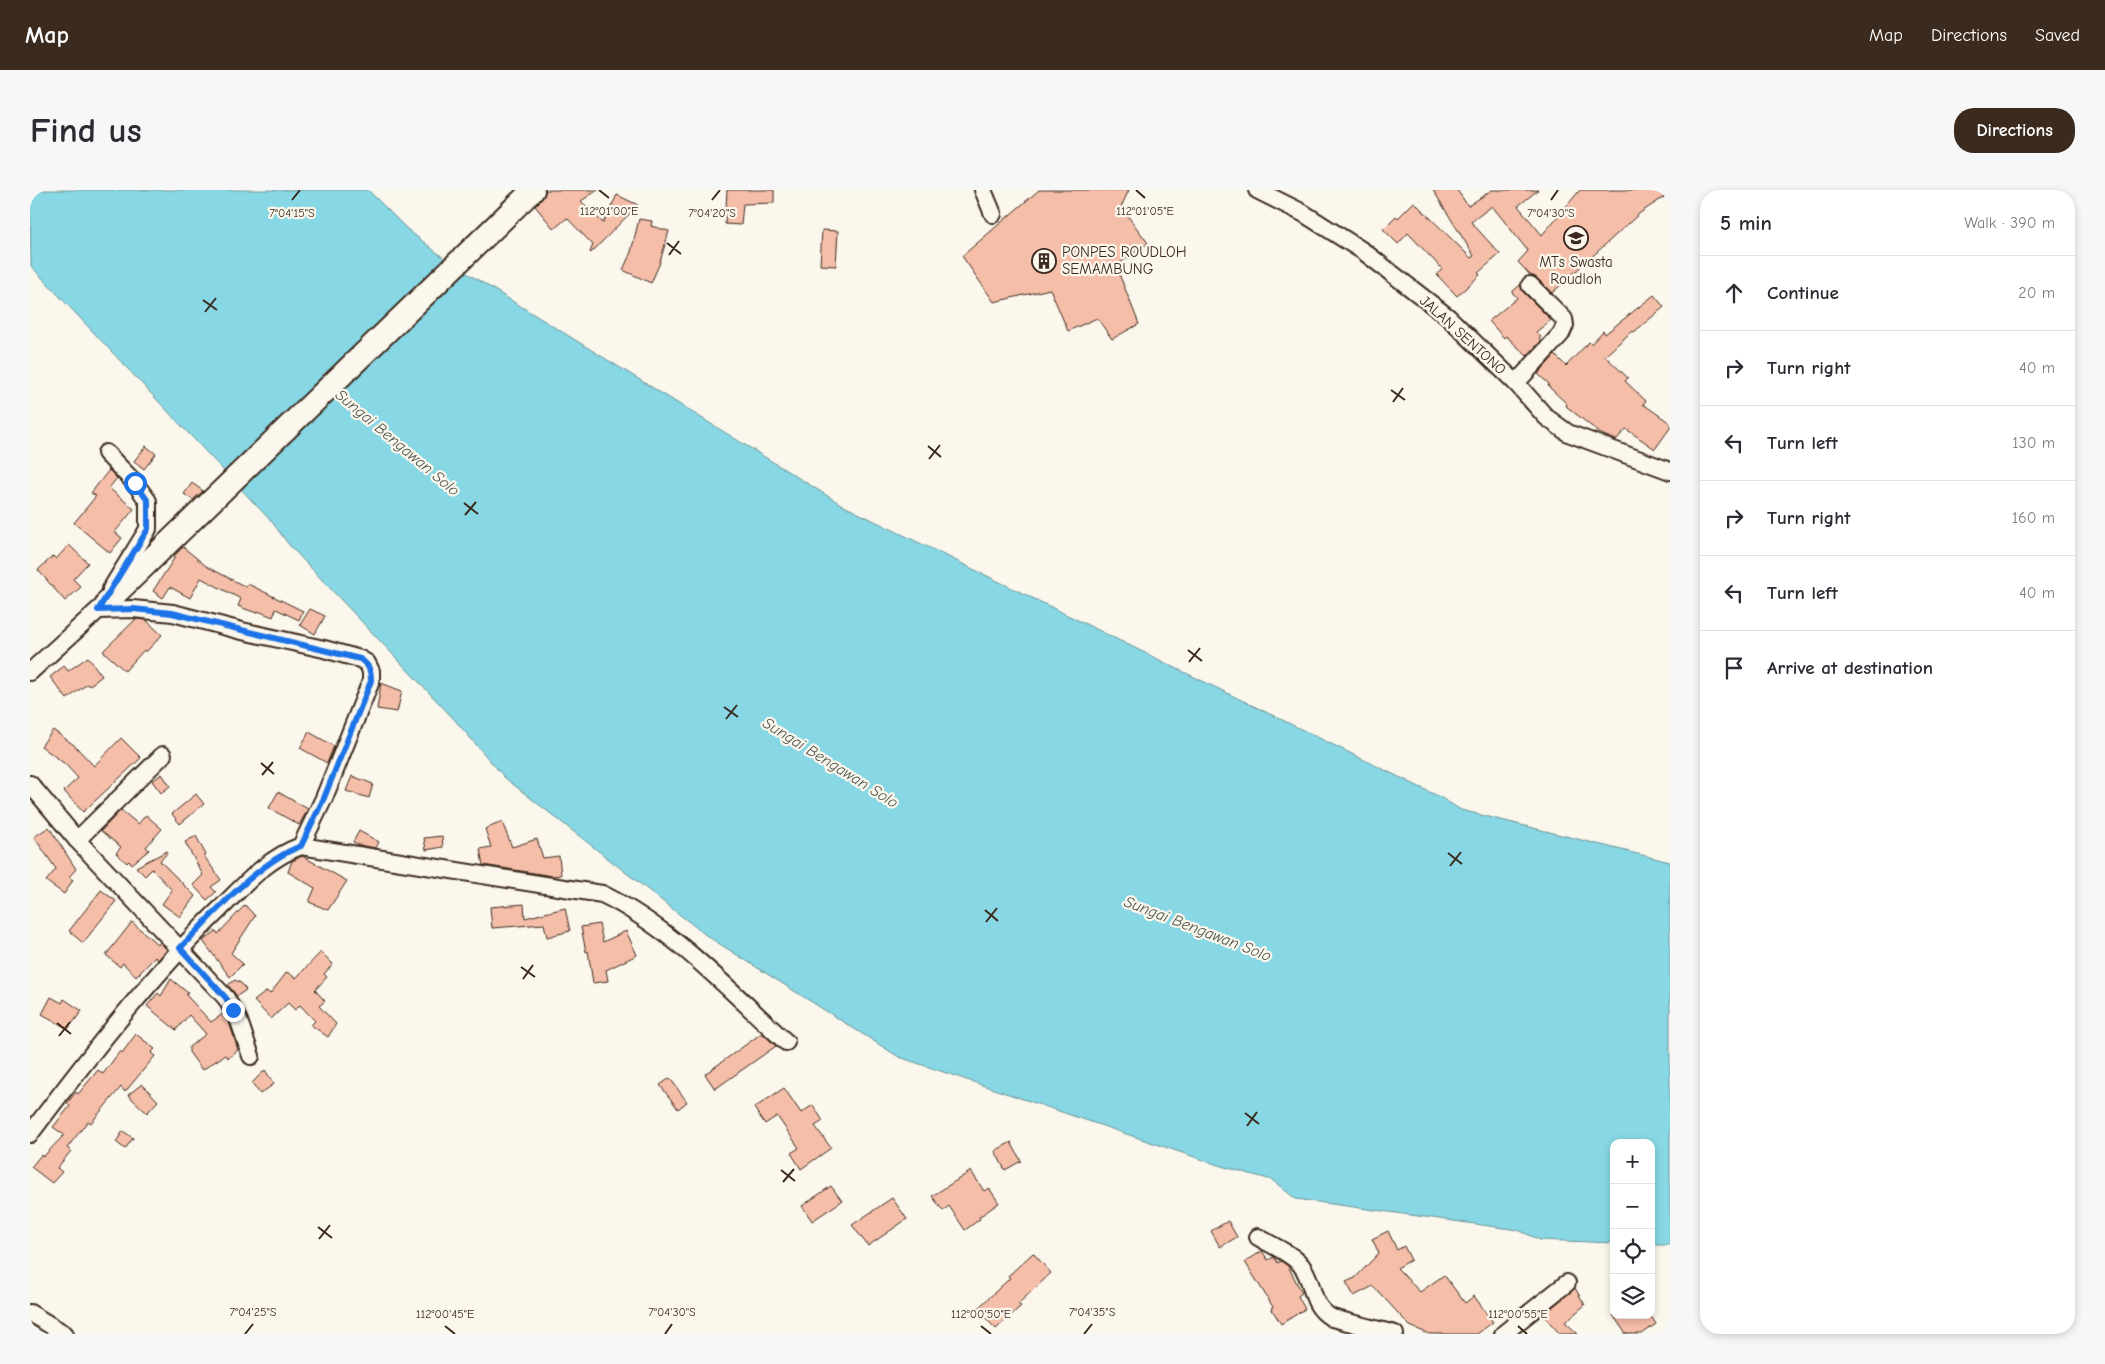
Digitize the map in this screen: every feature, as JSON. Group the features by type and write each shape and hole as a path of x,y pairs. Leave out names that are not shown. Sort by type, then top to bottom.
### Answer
{"street":[{"path":"30,672 103,606 533,190"},
{"path":"983,190 993,214"},
{"name":"JALAN SENTONO","path":"1257,190 1303,213 1363,251 1448,317 1516,383 1546,417 1568,433 1670,471"},
{"path":"1516,383 1561,334 1565,325 1564,319 1530,285"},
{"path":"103,606 148,529 148,501 135,483 106,453"},
{"path":"103,606 172,613 324,649 360,659 367,663 371,671 371,681 324,798 301,846"},
{"path":"77,840 163,755"},
{"path":"30,784 77,840 226,998 239,1021 251,1056"},
{"path":"30,1134 106,1035 180,948 258,871 285,852 301,846 602,894 622,904 686,950 786,1042"},
{"path":"1258,1237 1300,1264 1306,1273 1316,1304 1324,1313 1332,1318 1395,1334"},
{"path":"1503,1334 1567,1283"},
{"path":"30,1313 65,1334"}],"water":[{"name":"Sungai Bengawan Solo","path":"30,190 368,190 407,229 449,262 844,506 1440,797 1461,810 1670,862 1670,1245 1655,1245 1655,1139 1610,1139 1610,1243 1540,1240 1518,1230 1296,1199 1272,1180 1221,1166 899,1057 707,936 505,778 453,718 289,545 272,522 31,266"}],"building":[{"path":"546,190 598,190 581,201 603,223 617,195 638,205 591,253 593,245 567,218 554,229 535,206 542,199"},
{"path":"727,190 774,190 774,203 743,204 741,225 725,224"},
{"name":"PONPES ROUDLOH SEMAMBUNG","path":"1039,190 1129,190 1121,207 1148,243 1116,266 1139,324 1112,339 1097,318 1068,331 1050,289 994,302 962,256"},
{"path":"1433,190 1457,190 1468,206 1492,190 1538,190 1518,206 1542,235 1580,190 1670,190 1670,193 1640,213 1552,293 1537,278 1530,275 1518,262 1528,251 1492,206 1471,222 1500,254 1478,273 1480,275 1457,296 1437,275 1442,269 1408,233 1398,244 1383,229 1396,216 1398,218 1414,202 1471,258 1474,256"},
{"path":"639,219 652,221 651,226 669,231 659,265 651,283 623,270 631,252"},
{"path":"822,230 838,231 836,266 820,265"},
{"path":"1520,285 1523,292 1551,320 1536,332 1541,337 1539,339 1541,341 1527,356 1506,336 1504,338 1489,321 1517,298 1512,292"},
{"path":"1654,295 1664,307 1634,332 1632,331 1605,356 1628,378 1625,381 1646,401 1643,404 1670,423 1670,428 1655,449 1626,429 1616,440 1601,434 1566,406 1567,404 1538,374 1555,355 1566,366 1589,342 1591,344 1603,331 1605,334"},
{"path":"146,446 156,454 144,469 134,461"},
{"path":"109,470 117,478 109,488 134,509 115,532 122,538 110,553 74,523 96,496 91,493"},
{"path":"192,483 203,491 193,500 184,494"},
{"path":"69,545 88,563 73,579 81,587 65,601 38,570 53,556 56,559"},
{"path":"183,547 206,566 246,587 248,584 303,611 299,620 276,609 273,617 238,606 241,599 201,578 190,598 170,587 163,598 153,591 174,556"},
{"path":"310,609 325,616 315,634 300,625"},
{"path":"136,619 146,620 162,635 146,652 144,650 125,671 103,651"},
{"path":"88,657 102,676 89,686 87,684 67,699 50,677 64,666 68,671"},
{"path":"381,683 402,691 397,712 377,709"},
{"path":"53,730 74,745 94,766 121,738 141,758 83,812 64,791 78,778 65,764 41,746"},
{"path":"309,732 334,746 327,763 300,748"},
{"path":"162,774 170,786 161,793 152,781"},
{"path":"352,776 373,784 369,798 346,791"},
{"path":"278,792 308,809 299,825 269,808"},
{"path":"196,794 204,804 180,824 172,814"},
{"path":"121,810 138,824 146,815 162,829 146,847 149,850 132,864 129,861 127,863 116,853 121,847 101,831"},
{"path":"502,822 512,847 537,839 543,858 559,856 561,875 553,876 483,865 480,849 491,847 485,829"},
{"path":"49,827 76,869 69,877 73,880 64,894 46,881 56,869 34,837"},
{"path":"359,831 379,842 376,848 353,842"},
{"path":"196,836 206,855 204,856 221,880 211,887 216,892 207,900 193,885 203,875 185,842"},
{"path":"442,836 443,847 426,850 424,838"},
{"path":"167,851 160,861 195,896 180,917 162,904 172,890 152,869 145,876 136,867"},
{"path":"302,856 347,881 328,910 309,902 315,888 288,872 292,861"},
{"path":"101,890 116,901 83,943 69,931"},
{"path":"524,904 525,918 565,908 570,931 547,937 544,924 492,928 490,907"},
{"path":"245,905 255,916 231,953 243,964 230,977 203,941 216,931 218,934"},
{"path":"132,922 158,945 160,942 167,950 158,960 155,957 136,977 123,963 120,967 106,955"},
{"path":"599,924 603,942 626,931 637,955 606,970 608,981 593,983 588,951 586,952 581,927"},
{"path":"321,952 333,964 324,974 327,977 315,990 325,1001 319,1006 336,1024 328,1037 311,1025 315,1021 300,1005 295,1010 288,1003 271,1019 254,1001 267,991 270,994 287,972 296,978"},
{"path":"171,979 188,993 186,995 211,1022 223,1014 230,1025 238,1050 228,1058 225,1055 202,1070 189,1052 189,1047 206,1034 189,1015 176,1030 147,1006 158,993 161,996"},
{"path":"235,980 241,983 246,990 237,996 228,985"},
{"path":"51,997 62,1003 64,999 82,1011 68,1029 42,1014"},
{"path":"762,1033 776,1046 715,1089 705,1074"},
{"path":"136,1034 155,1049 151,1053 155,1056 125,1092 121,1087 91,1123 88,1121 67,1148 71,1151 57,1168 62,1172 52,1183 31,1167 41,1155 43,1157 64,1135 53,1127 70,1106 67,1103 76,1092 78,1094 98,1070 103,1074 120,1051 122,1053"},
{"path":"265,1070 274,1084 260,1094 252,1083"},
{"path":"670,1078 687,1102 678,1109 660,1085"},
{"path":"142,1084 158,1101 147,1113 128,1095"},
{"path":"784,1088 801,1113 813,1105 823,1121 815,1126 831,1148 801,1169 791,1153 799,1148 777,1116 765,1124 754,1108"},
{"path":"123,1131 133,1138 125,1149 116,1142"},
{"path":"1011,1142 1021,1161 1005,1170 995,1151"},
{"path":"971,1171 984,1191 989,1188 999,1203 965,1230 949,1206 943,1211 932,1196"},
{"path":"831,1186 842,1201 812,1221 802,1206"},
{"path":"892,1198 907,1219 868,1246 852,1225"},
{"path":"1228,1221 1237,1237 1220,1247 1211,1231"},
{"path":"1388,1231 1397,1250 1404,1246 1411,1260 1397,1268 1420,1292 1444,1275 1465,1303 1474,1296 1493,1322 1477,1334 1429,1334 1410,1326 1373,1286 1354,1296 1346,1282 1355,1278 1379,1253 1372,1239"},
{"path":"1262,1251 1268,1260 1274,1257 1278,1263 1281,1261 1288,1266 1302,1293 1298,1296 1305,1309 1281,1324 1271,1308 1273,1307 1245,1262"},
{"path":"1033,1253 1051,1273 1018,1304 1021,1306 996,1329 977,1309"},
{"path":"1575,1288 1585,1305 1565,1322 1578,1334 1560,1334 1543,1315"},
{"path":"1616,1319 1653,1319 1656,1324 1642,1334 1626,1334"}],"place":[{"name":"MTs Swasta Roudloh","path":"1576,238"},
{"name":"PONPES ROUDLOH SEMAMBUNG","path":"1044,261"}],"route":[{"path":"135,483 148,501 148,529 98,610 133,609 172,613 360,659 367,663 371,671 371,681 324,798 301,846 285,852 258,871 180,948 226,998 233,1010"}]}
